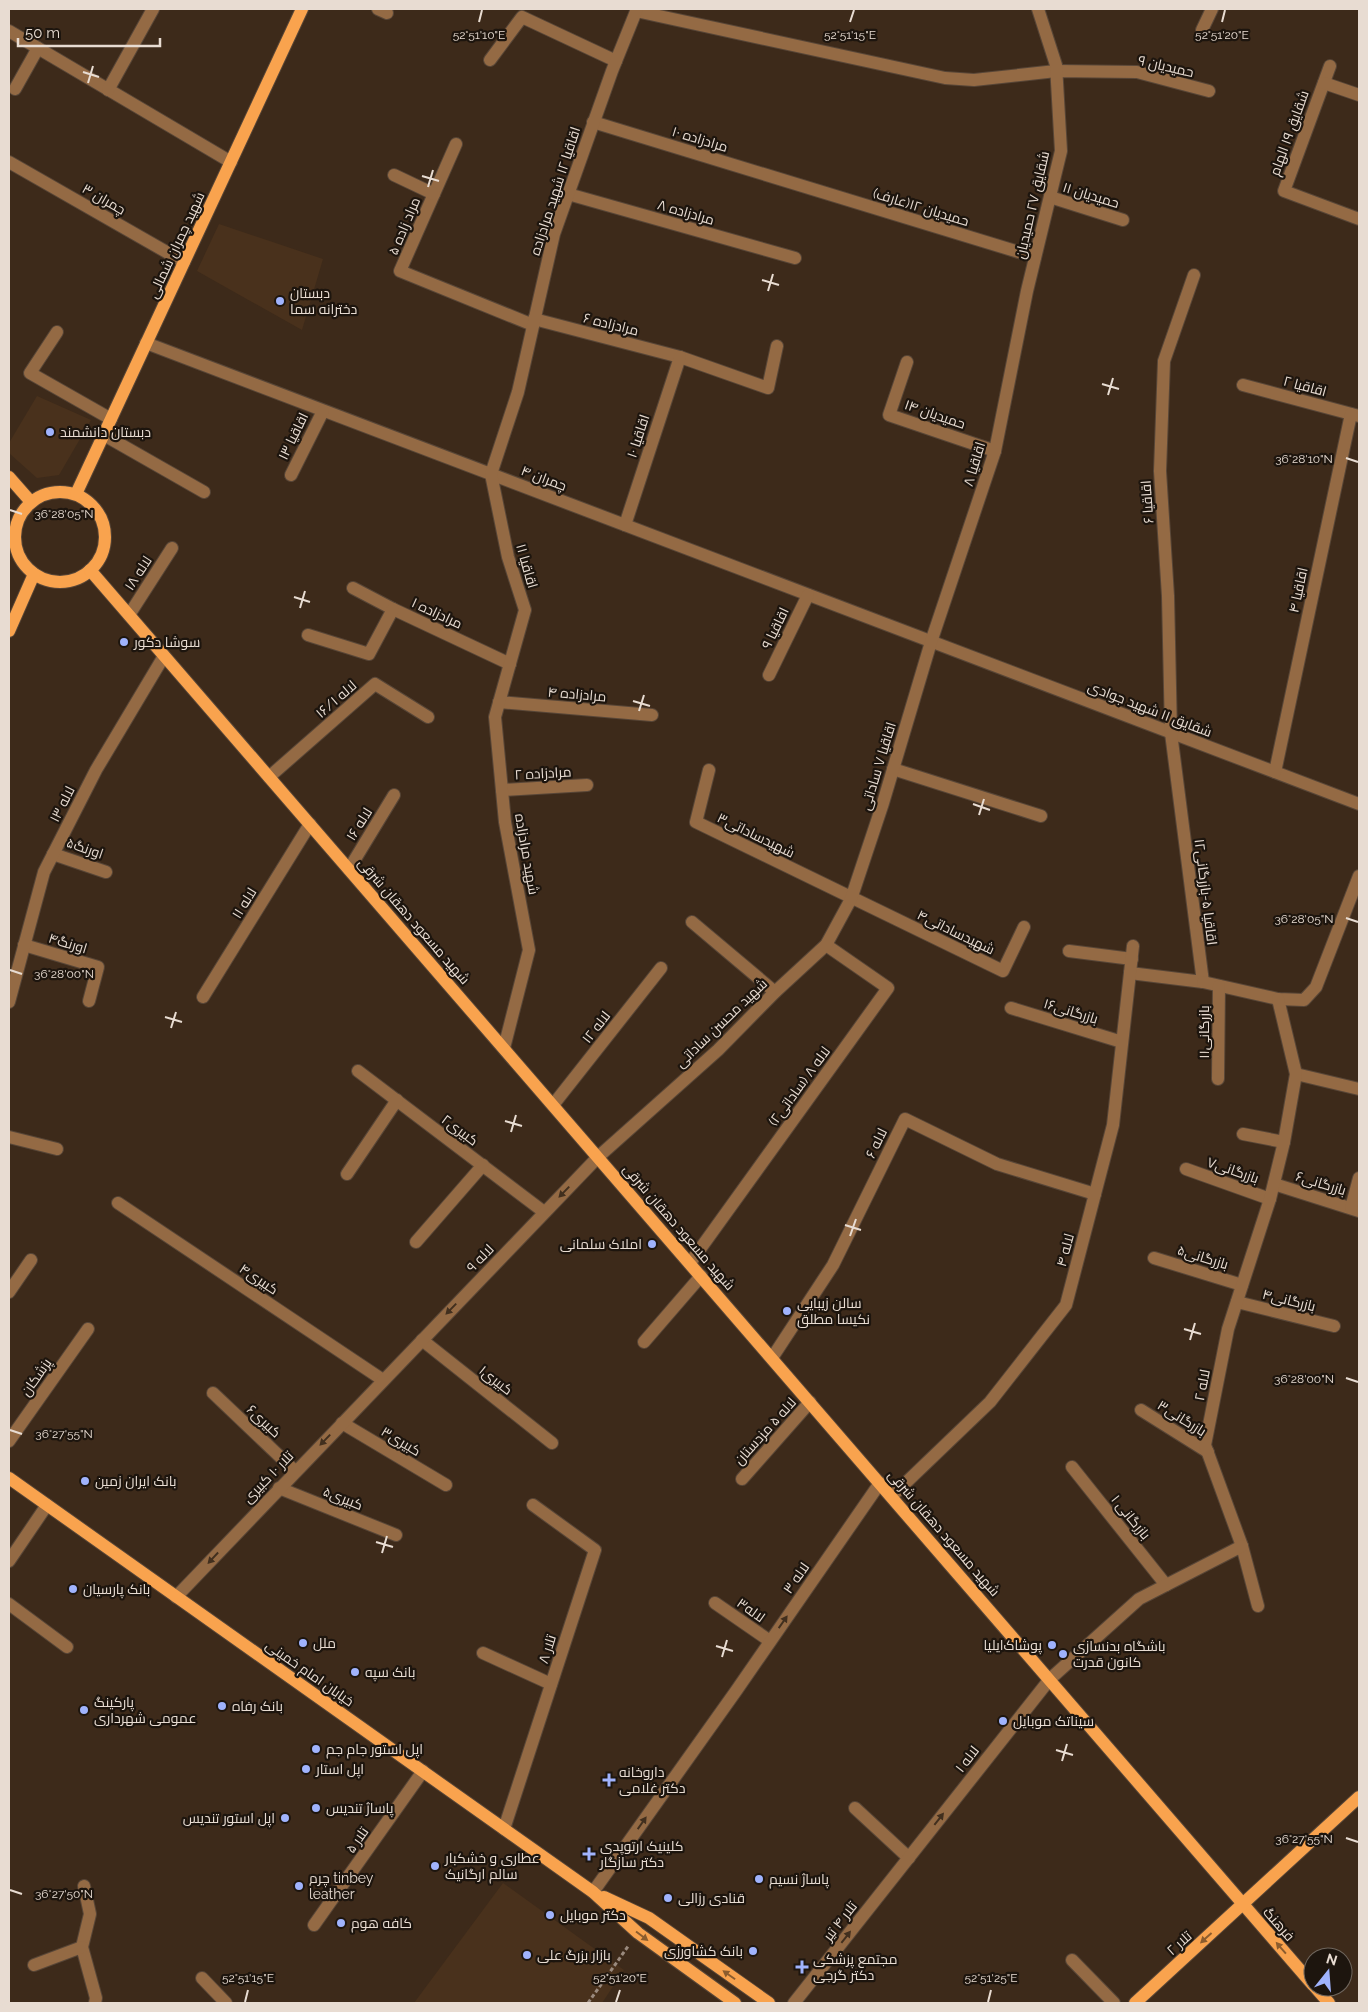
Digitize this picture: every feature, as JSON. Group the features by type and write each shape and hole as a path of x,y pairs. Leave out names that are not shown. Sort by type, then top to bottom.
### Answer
{"main road":[{"name":"شهید چمران شمالی","path":"76,494 302,9"},
{"path":"9,476 31,502"},
{"path":"52,492 76,494 89,502 99,514 104,528 105,544 100,558 90,570 78,578 63,582 48,580 34,574 22,563 16,547 14,530 20,514 31,502 52,492"},
{"name":"شهید مسعود دهقان شرقی","path":"90,570 1050,1679 1242,1905"},
{"path":"9,631 34,574"},
{"name":"خیابان امام خمینی","path":"9,1478 593,1892 638,1933 735,2003"},
{"name":"تلار ۲","path":"1135,2003 1359,1797"},
{"name":"خیابان امام خمینی","path":"593,1892 649,1918 769,2003"},
{"name":"فرهنگ","path":"1242,1905 1303,1974"}],"street":[{"path":"108,90 153,9"},
{"name":"شقایق ۲۷ حمیدیان","path":"1027,290 1061,151 1056,71 1038,9"},
{"path":"1202,30 1212,9"},
{"name":"حمیدیان ۹","path":"637,10 945,78 974,80 1056,71 1137,72 1209,91"},
{"name":"اقاقیا ۱۲ شهید مرادزاده","path":"491,474 518,392 554,234 593,122 637,10"},
{"path":"490,60 522,17 616,61"},
{"path":"9,31 231,162"},
{"path":"15,89 38,48"},
{"name":"شقایق ۱۹ الهام","path":"1330,66 1284,191 1359,219"},
{"path":"1324,83 1359,96"},
{"name":"مرادزاده ۱۰","path":"593,122 798,185"},
{"name":"مراد زاده ۵","path":"456,144 400,272 534,322"},
{"name":"چمران ۳","path":"9,162 184,262"},
{"path":"394,175 434,194"},
{"name":"حمیدیان ۱۲(عارف)","path":"798,185 1035,257"},
{"name":"مرادزاده ۸","path":"568,194 796,258"},
{"name":"حمیدیان ۱۱","path":"1050,197 1123,220"},
{"name":"اقاقیا ۶","path":"1171,732 1168,596 1160,471 1164,361 1194,275"},
{"name":"اقاقیا ۸","path":"931,642 994,451 1027,290"},
{"name":"مرادزاده ۶","path":"534,322 680,357 768,388 777,346"},
{"path":"57,332 30,373 111,419"},
{"name":"چمران ۴","path":"146,343 931,642"},
{"name":"اقاقیا ۱۰","path":"625,525 680,357"},
{"name":"حمیدیان ۱۴","path":"907,362 889,414 994,451"},
{"name":"اقاقیا ۲","path":"1243,385 1355,415"},
{"name":"اقاقیا ۱۳","path":"291,475 323,411"},
{"name":"اقاقیا ۴","path":"1275,772 1355,415"},
{"path":"104,435 204,492"},
{"name":"اقاقیا ۱۱","path":"491,474 508,557 525,610 510,664"},
{"name":"لاله ۱۸","path":"129,615 172,548"},
{"name":"مرادزاده ۱","path":"353,588 510,664"},
{"name":"اقاقیا ۹","path":"769,675 808,595"},
{"path":"308,635 368,654 393,609"},
{"name":"شقایق ۱۱ شهید جوادی","path":"931,642 1359,804"},
{"name":"اقاقیا ۷ ساداتی","path":"851,899 894,769 931,642"},
{"name":"لاله ۱۳","path":"9,1002 44,872 96,770 164,656"},
{"name":"شهید مرادزاده","path":"504,1048 529,950 505,822 495,717 510,664"},
{"name":"لاله ۱۶/۱","path":"269,777 375,684 428,716"},
{"name":"مرادزاده ۴","path":"500,702 652,715"},
{"name":"اقاقیا ۵-بازرگانی۱۲","path":"1171,732 1203,982"},
{"path":"894,769 1042,816"},
{"name":"شهیدساداتی۳","path":"709,770 696,822 851,899"},
{"name":"مرادزاده ۲","path":"502,790 587,786"},
{"name":"لاله ۱۶","path":"349,869 394,795"},
{"name":"لاله ۱۱","path":"203,996 310,824"},
{"name":"اورنگ۵","path":"53,854 106,872"},
{"path":"1130,972 1203,982 1278,999 1304,1000 1316,987 1359,876"},
{"name":"شهیدساداتی۴","path":"851,899 1003,972 1024,927"},
{"name":"شهید محسن ساداتی","path":"598,1157 718,1050 775,992 826,945 851,899"},
{"path":"692,922 775,992"},
{"name":"اورنگ۴","path":"24,945 98,967 89,1002"},
{"name":"لاله ۸ (ساداتی۲)","path":"690,1263 888,988 826,945"},
{"name":"لاله ۴","path":"892,1496 990,1402 1066,1305 1113,1125 1133,946"},
{"path":"1069,951 1132,959"},
{"name":"لاله ۱۲","path":"553,1105 661,968"},
{"name":"بازرگانی۱۱","path":"1218,1079 1219,986"},
{"name":"لاله ۲","path":"1258,1606 1242,1546 1206,1445 1228,1329 1274,1184 1284,1142 1296,1074 1278,999"},
{"name":"بازرگانی۱۶","path":"1010,1008 1122,1042"},
{"name":"کبیری۲","path":"358,1071 544,1212"},
{"path":"1296,1074 1359,1089"},
{"path":"347,1174 397,1100"},
{"name":"لاله ۶","path":"772,1358 833,1265 905,1119 997,1164 1095,1194"},
{"path":"1243,1134 1284,1142"},
{"path":"9,1137 58,1149"},
{"name":"لاله ۹","path":"383,1380 598,1157"},
{"path":"416,1242 483,1165"},
{"name":"بازرگانی۷","path":"1186,1169 1270,1199"},
{"path":"1355,1209 1359,1178"},
{"name":"بازرگانی۶","path":"1274,1184 1355,1209"},
{"name":"کبیری۴","path":"118,1203 383,1380"},
{"name":"بازرگانی۵","path":"1154,1258 1242,1285"},
{"path":"9,1292 31,1260"},
{"path":"644,1342 701,1276"},
{"name":"بازرگانی۴","path":"1237,1302 1334,1326"},
{"name":"پزشکان","path":"9,1441 88,1329"},
{"name":"کبیری۱","path":"422,1340 552,1443"},
{"name":"تلار ۱۰ کبیری","path":"176,1597 383,1380"},
{"name":"کبیری۶","path":"212,1393 295,1471"},
{"name":"لاله ۵ مزدستان","path":"742,1479 810,1402"},
{"name":"بازرگانی۳","path":"1141,1410 1208,1452"},
{"name":"کبیری۳","path":"342,1423 446,1485"},
{"name":"بازرگانی ۱","path":"1072,1468 1166,1585"},
{"name":"لاله ۳","path":"593,1892 736,1691 880,1483"},
{"name":"کبیری۵","path":"279,1488 396,1535"},
{"path":"9,1561 47,1505"},
{"name":"تلار ۸","path":"504,1829 594,1550 533,1505"},
{"path":"1050,1679 1139,1599 1242,1546"},
{"name":"لاله۳","path":"715,1603 770,1641"},
{"path":"9,1604 67,1647"},
{"path":"483,1653 552,1684"},
{"name":"لاله ۱","path":"909,1858 1050,1679"},
{"name":"تلار ۵","path":"314,1925 423,1772"},
{"path":"855,1808 909,1858"},
{"name":"تلار ۴ تیر","path":"794,2003 909,1858"},
{"path":"84,1886 90,1914 82,1947 96,1998 95,2003"},
{"path":"34,1965 82,1947"},
{"path":"1072,1960 1114,2003"},
{"path":"202,1978 226,2003"}],"path":[{"path":"588,2003 638,1933"}],"shaded area":[{"name":"دبستان دخترانه سما","path":"219,224 323,259 302,330 197,271"},
{"name":"دبستان دانشمند","path":"37,396 91,420 59,475 37,478 9,453 9,443"},
{"name":"بازار بزرگ علی","path":"503,1883 624,1970 602,2003 414,2003"}],"place":[{"name":"دبستان دخترانه سما","path":"280,301"},
{"name":"دبستان دانشمند","path":"50,432"},
{"name":"سوشا دکور","path":"124,642"},
{"name":"املاک سلمانی","path":"652,1244"},
{"name":"سالن زیبایی نکیسا مطلق","path":"787,1311"},
{"name":"بانک ایران زمین","path":"85,1481"},
{"name":"بانک پارسیان","path":"73,1589"},
{"name":"ملل","path":"303,1643"},
{"name":"پوشاک‌ایلیا","path":"1052,1645"},
{"name":"باشگاه بدنسازی کانون قدرت","path":"1063,1654"},
{"name":"بانک سپه","path":"355,1672"},
{"name":"بانک رفاه","path":"222,1706"},
{"name":"پارکینگ عمومی شهرداری","path":"84,1710"},
{"name":"سیناتک موبایل","path":"1003,1721"},
{"name":"اپل استور جام جم","path":"316,1749"},
{"name":"اپل استار","path":"306,1769"},
{"name":"داروخانه دکتر غلامی","path":"609,1780"},
{"name":"پاساژ تندیس","path":"316,1808"},
{"name":"اپل استور تندیس","path":"285,1818"},
{"name":"کلینیک ارتوپدی دکتر سازگار","path":"589,1854"},
{"name":"عطاری و خشکبار سالم ارگانیک","path":"435,1866"},
{"name":"پاساژ نسیم","path":"759,1879"},
{"name":"چرم tinbey leather","path":"299,1886"},
{"name":"قنادی رزالی","path":"668,1898"},
{"name":"دکتر موبایل","path":"550,1915"},
{"name":"کافه هوم","path":"341,1923"},
{"name":"بانک کشاورزی","path":"753,1951"},
{"name":"بازار بزرگ علی","path":"527,1955"},
{"name":"مجتمع پزشکی دکتر گرجی","path":"802,1967"}]}
